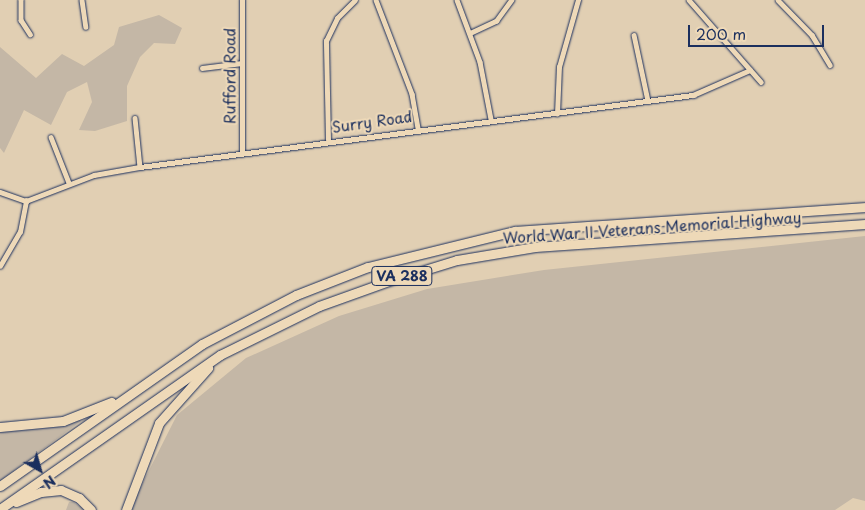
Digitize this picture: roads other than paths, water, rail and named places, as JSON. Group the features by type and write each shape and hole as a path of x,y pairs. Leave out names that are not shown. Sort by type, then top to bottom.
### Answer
{"highway":[{"name":"World War II Veterans Memorial Highway","path":"0,486 134,391 263,311 347,274 421,251 535,229 865,207"},
{"name":"World War II Veterans Memorial Highway","path":"0,510 220,355 345,296 466,259 556,245 865,224"},
{"path":"126,510 159,423 220,355"},
{"path":"0,427 63,421 134,391"},
{"path":"0,510 54,490 74,494 91,510"}],"street":[{"path":"21,0 21,20 30,34"},
{"path":"82,0 86,27"},
{"name":"Rufford Road","path":"242,0 242,153"},
{"path":"328,140 326,41 337,18 355,0"},
{"path":"376,0 412,94 418,127"},
{"path":"457,0 470,33 491,119"},
{"path":"470,33 496,21 511,0"},
{"path":"557,114 559,67 578,0"},
{"path":"689,0 761,82"},
{"path":"692,5 698,0"},
{"path":"778,0 812,35 830,65"},
{"path":"634,34 648,101"},
{"path":"202,68 242,63"},
{"name":"Surry Road","path":"26,201 69,183 140,167 418,127 557,114 648,101 711,90 750,70"},
{"path":"135,118 140,167"},
{"path":"51,136 69,183"},
{"path":"0,192 26,201 20,232 0,266"}]}
